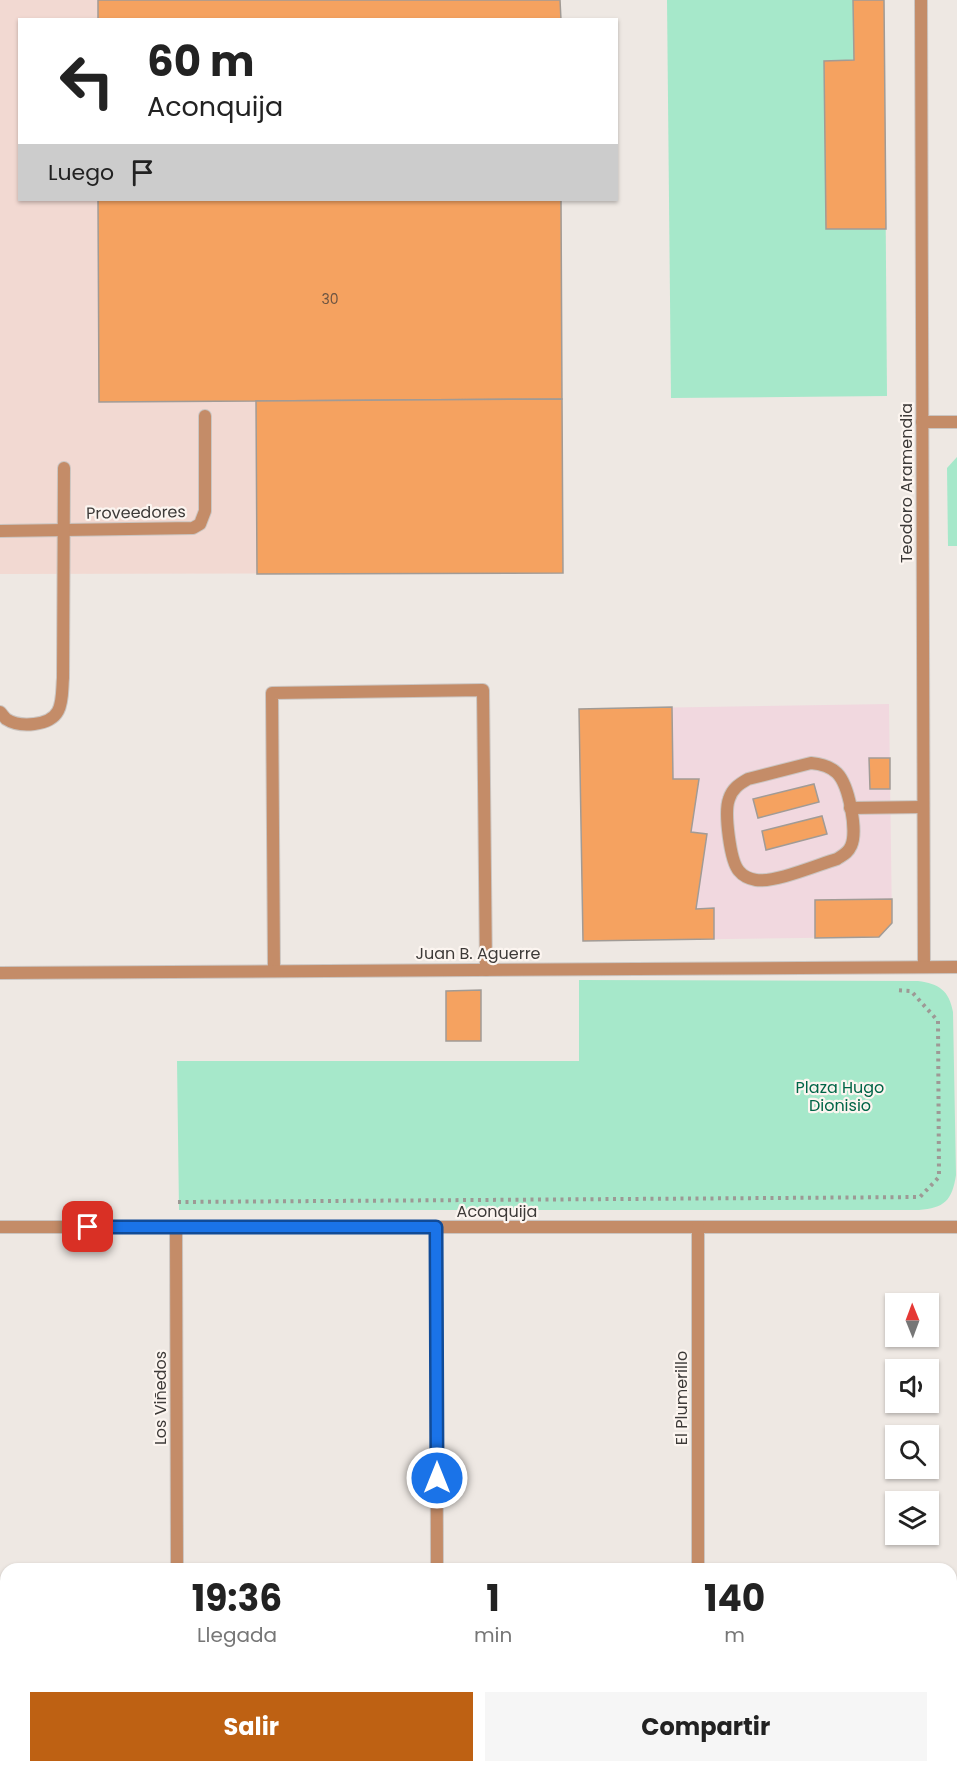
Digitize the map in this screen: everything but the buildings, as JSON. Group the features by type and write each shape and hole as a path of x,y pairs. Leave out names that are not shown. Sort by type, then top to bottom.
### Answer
{"street":[{"name":"Teodoro Aramendia","path":"921,0 924,967"},
{"name":"Proveedores","path":"0,531 193,528 200,524 205,511 205,416"},
{"path":"922,422 957,422"},
{"path":"0,712 6,719 18,723 46,722 58,712 62,697 64,468"},
{"path":"274,971 272,693 483,690 486,970"},
{"path":"811,763 819,764 829,767 842,778 850,808 855,830 851,846 846,854 837,859 765,880 746,877 738,871 734,862 727,811 732,792 739,784 748,779 811,763"},
{"path":"850,808 923,807"},
{"name":"Juan B. Aguerre","path":"0,973 957,966"},
{"name":"Aconquija","path":"0,1227 957,1227"},
{"name":"Los Viñedos","path":"176,1227 177,1563"},
{"path":"436,1227 437,1563"},
{"name":"El Plumerillo","path":"698,1227 698,1563"}],"path":[{"path":"178,1202 920,1197 939,1177 938,1021 911,990 887,990"}],"shaded area":[{"path":"0,0 560,0 561,18 18,18 18,201 561,201 563,573 0,574"},
{"path":"889,704 892,923 879,937 583,941 579,709"}],"green space":[{"path":"667,0 884,0 887,396 671,398"},
{"path":"957,457 957,546 948,546 947,468"},
{"name":"Plaza Hugo Dionisio","path":"579,980 918,981 937,986 946,993 953,1012 956,1175 949,1197 941,1205 919,1210 179,1210 177,1061 579,1061"}],"route":[{"path":"88,1227 436,1227 437,1478"}]}
